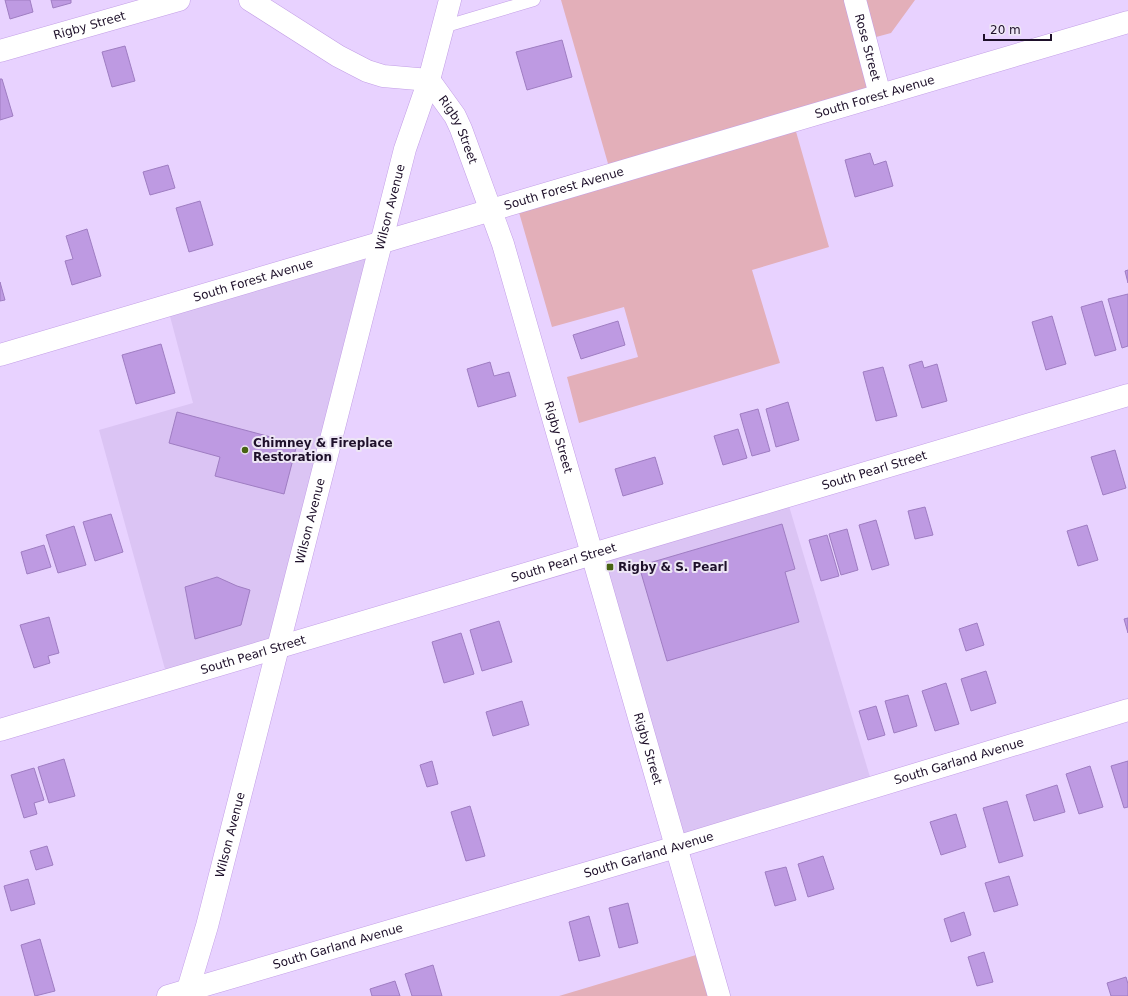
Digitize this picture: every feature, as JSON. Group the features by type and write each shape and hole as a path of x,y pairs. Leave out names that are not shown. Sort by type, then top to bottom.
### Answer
{"street":[{"name":"Rigby Street","path":"0,52 180,0"},
{"path":"250,0 338,56 366,71 383,76 428,80"},
{"name":"Wilson Avenue","path":"187,993 208,926 405,149 428,80 450,0"},
{"name":"Rose Street","path":"855,0 880,95"},
{"name":"South Forest Avenue","path":"0,355 1128,22"},
{"name":"Rigby Street","path":"428,80 455,116 461,129 505,252 719,996"},
{"name":"South Pearl Street","path":"0,730 1128,395"},
{"name":"South Garland Avenue","path":"168,996 187,993 1128,710"}],"lane":[{"path":"443,27 534,0"}],"shaded area":[{"path":"561,0 915,0 891,33 865,40 880,95 793,121 829,247 752,270 780,363 579,423 567,377 638,357 624,307 552,327 516,202 611,174"},
{"path":"382,241 278,647 168,680 99,430 193,403 167,305"},
{"path":"786,496 873,787 676,847 592,553"},
{"path":"706,952 719,996 559,996"}],"building":[{"path":"5,0 30,0 33,12 10,19"},
{"path":"51,0 71,0 71,3 53,8"},
{"path":"562,40 572,77 527,90 516,52"},
{"path":"125,46 135,81 112,87 102,52"},
{"path":"0,79 2,79 13,116 0,120"},
{"path":"870,153 874,165 886,161 893,186 855,197 845,160"},
{"path":"168,165 175,188 150,195 143,172"},
{"path":"200,201 213,245 189,252 176,208"},
{"path":"87,229 101,276 72,285 65,261 73,259 66,236"},
{"path":"1128,270 1128,283 1125,271"},
{"path":"0,282 5,300 0,301"},
{"path":"1128,294 1128,346 1122,348 1108,299"},
{"path":"1102,301 1116,350 1095,356 1081,307"},
{"path":"1052,316 1066,364 1046,370 1032,322"},
{"path":"618,321 625,345 581,359 573,335"},
{"path":"161,344 175,393 136,404 122,355"},
{"path":"922,361 924,368 937,364 947,401 922,408 909,365"},
{"path":"490,362 494,376 509,372 516,396 478,407 467,369"},
{"path":"883,367 897,416 876,421 863,372"},
{"path":"788,402 799,440 776,447 766,409"},
{"path":"758,409 770,451 752,456 740,414"},
{"name":"Chimney & Fireplace Restoration","path":"177,412 297,444 284,494 215,476 220,457 169,443"},
{"path":"738,429 747,458 723,465 714,436"},
{"path":"1115,450 1126,488 1103,495 1091,457"},
{"path":"655,457 663,484 623,496 615,469"},
{"path":"925,507 933,535 915,539 908,511"},
{"path":"111,514 123,552 95,561 83,522"},
{"path":"876,520 889,565 872,570 859,525"},
{"path":"782,524 795,569 785,572 799,622 667,661 639,566"},
{"path":"1087,525 1098,560 1078,566 1067,531"},
{"path":"74,526 86,565 58,573 46,535"},
{"path":"847,529 858,570 841,575 829,534"},
{"path":"827,535 839,576 821,581 809,540"},
{"path":"44,545 51,567 27,574 21,552"},
{"path":"217,577 250,590 241,625 195,639 185,587"},
{"path":"49,617 59,653 48,656 50,663 34,668 20,625"},
{"path":"1128,618 1128,633 1124,619"},
{"path":"499,621 512,662 482,671 470,630"},
{"path":"977,623 984,645 966,651 959,629"},
{"path":"461,633 474,674 444,683 432,642"},
{"path":"986,671 996,703 971,711 961,679"},
{"path":"946,683 959,724 935,731 922,691"},
{"path":"908,695 917,726 894,733 885,701"},
{"path":"522,701 529,725 493,736 486,712"},
{"path":"876,706 885,735 868,740 859,711"},
{"path":"64,759 75,796 49,803 38,767"},
{"path":"432,761 438,784 427,787 420,765"},
{"path":"1128,761 1128,807 1124,808 1111,766"},
{"path":"1090,766 1103,807 1079,814 1066,774"},
{"path":"34,768 44,800 34,803 37,814 24,818 11,775"},
{"path":"1057,785 1065,812 1034,821 1026,795"},
{"path":"1007,801 1023,856 999,863 983,808"},
{"path":"470,806 485,856 466,861 451,812"},
{"path":"956,814 966,847 941,855 930,822"},
{"path":"47,846 53,865 36,870 30,851"},
{"path":"823,856 834,889 808,897 798,864"},
{"path":"786,867 796,900 775,906 765,872"},
{"path":"1009,876 1018,905 994,912 985,883"},
{"path":"28,879 35,904 11,911 4,886"},
{"path":"628,903 638,943 619,948 609,908"},
{"path":"964,912 971,935 951,942 944,919"},
{"path":"589,916 600,956 579,961 569,922"},
{"path":"40,939 55,991 35,996 21,945"},
{"path":"984,952 993,982 977,986 968,957"},
{"path":"433,965 442,996 412,996 405,974"},
{"path":"1126,977 1128,984 1128,996 1111,996 1107,983"},
{"path":"395,981 400,996 372,996 370,989"}],"place":[{"name":"Chimney & Fireplace Restoration","path":"245,450"},
{"name":"Rigby & S. Pearl","path":"610,567"}]}
